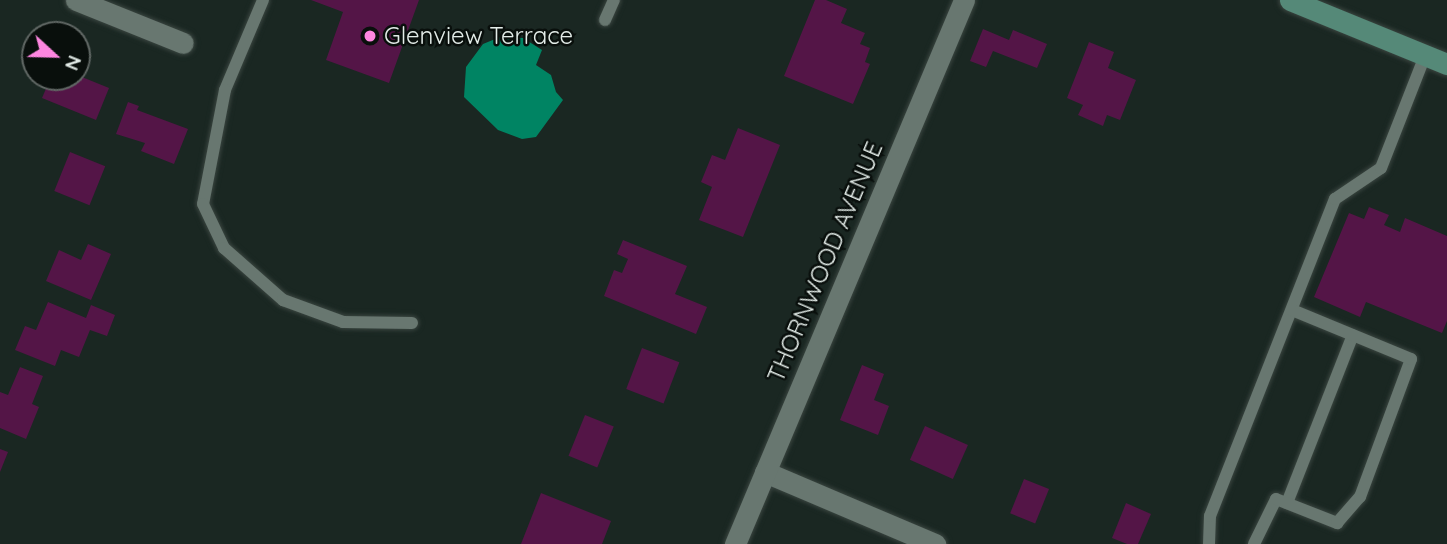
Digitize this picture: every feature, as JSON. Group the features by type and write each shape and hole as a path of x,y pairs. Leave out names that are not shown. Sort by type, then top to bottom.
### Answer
{"main road":[{"path":"1290,0 1447,65"}],"street":[{"path":"76,0 183,43"},
{"name":"THORNWOOD AVENUE","path":"735,544 964,0"},
{"path":"765,472 935,544"}],"lane":[{"path":"263,0 225,90 203,204 224,247 283,300 343,322 412,323"},
{"path":"605,20 614,0"},
{"path":"1209,544 1210,516 1335,199 1381,168 1425,56"},
{"path":"1255,544 1276,499 1337,523 1360,497 1411,359 1292,310"},
{"path":"1287,503 1353,335"}],"shaded area":[{"path":"500,37 523,38 542,50 536,65 551,75 556,92 563,100 536,137 522,139 498,130 464,97 466,67 483,44"}],"building":[{"name":"Glenview Terrace","path":"311,0 419,0 389,83 326,60 343,12"},
{"path":"815,0 826,0 847,9 841,23 865,33 860,44 870,48 865,62 870,64 853,104 784,76"},
{"path":"983,29 1009,40 1013,30 1047,44 1037,68 993,51 986,67 970,61"},
{"path":"1089,42 1114,52 1108,68 1136,80 1120,120 1107,115 1103,126 1078,115 1083,105 1067,98"},
{"path":"91,81 109,88 96,120 42,98 45,91 91,91"},
{"path":"128,102 139,106 137,110 188,129 174,164 141,151 145,143 116,134"},
{"path":"738,128 780,145 743,237 699,220 712,187 701,182 712,155 725,160"},
{"path":"70,152 105,166 89,205 54,191"},
{"path":"1369,207 1389,215 1384,225 1400,232 1405,218 1447,236 1447,321 1442,333 1366,302 1360,317 1314,297 1349,213 1364,219"},
{"path":"623,240 687,266 675,294 707,307 696,334 604,296 614,270 622,273 628,259 617,254"},
{"path":"88,244 111,254 91,300 46,281 59,250 81,260"},
{"path":"48,302 86,318 91,305 115,315 107,336 90,330 79,357 61,350 55,366 15,350 25,326 36,330"},
{"path":"642,348 679,362 664,403 626,389"},
{"path":"862,365 884,374 874,400 889,406 878,435 840,420"},
{"path":"20,367 43,376 32,404 39,407 26,439 0,428 0,392 8,395"},
{"path":"585,415 614,427 597,467 569,456"},
{"path":"925,426 968,445 953,479 910,460"},
{"path":"0,449 8,452 0,472"},
{"path":"1024,479 1049,489 1035,523 1010,513"},
{"path":"541,493 611,521 602,544 521,544"},
{"path":"1126,503 1151,514 1138,544 1127,544 1112,538"}],"place":[{"name":"Glenview Terrace","path":"370,36"}]}
